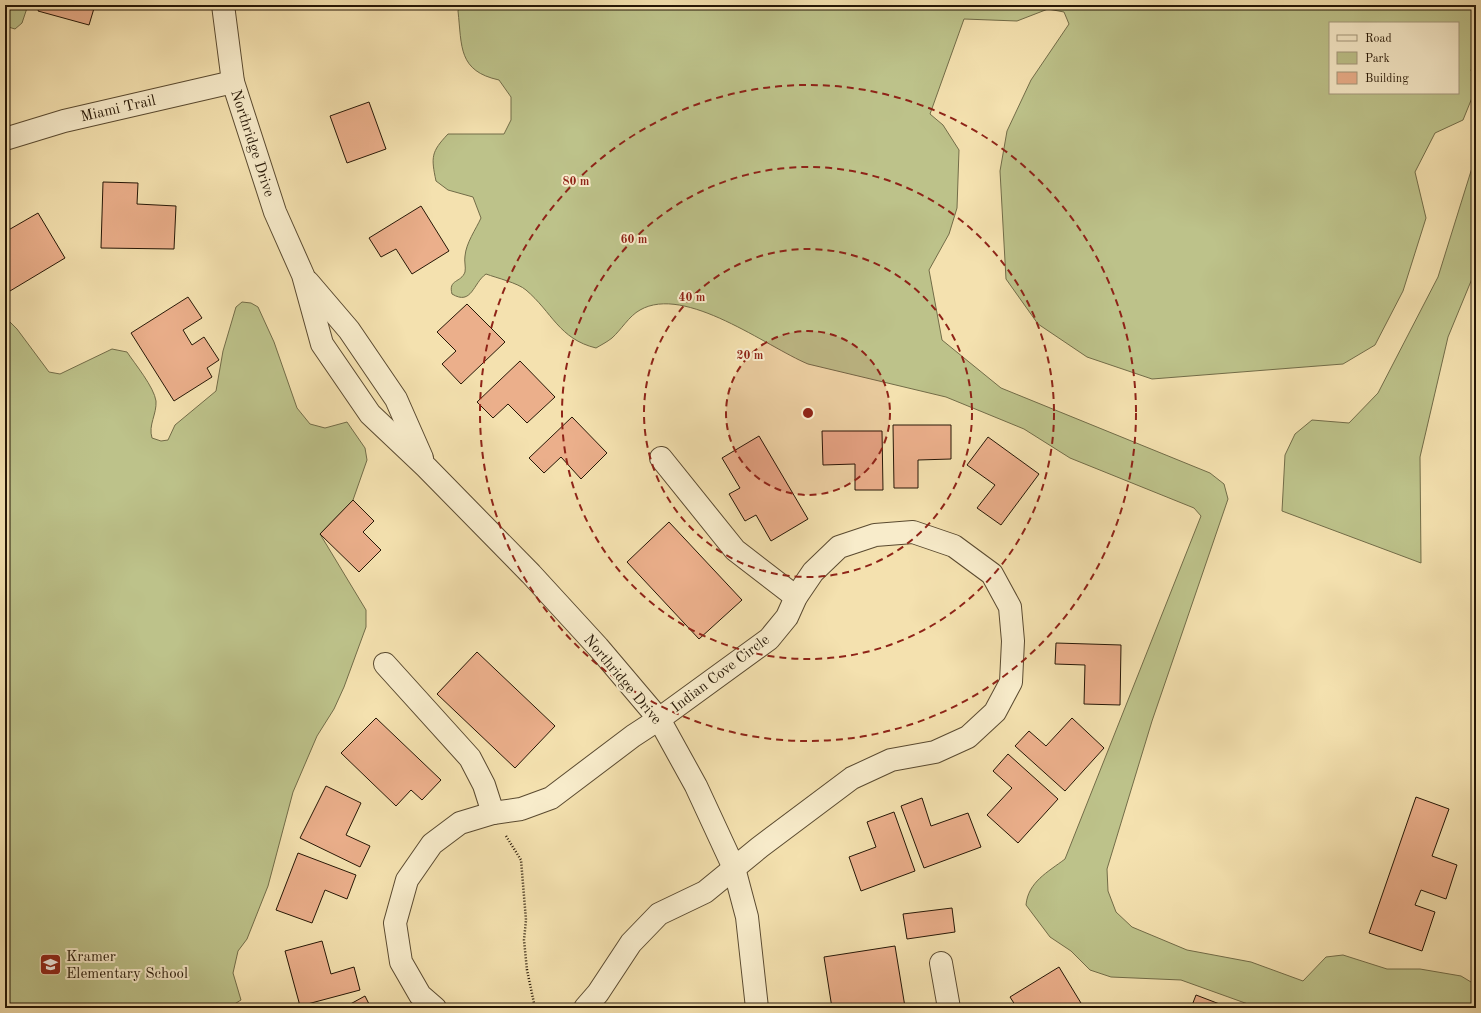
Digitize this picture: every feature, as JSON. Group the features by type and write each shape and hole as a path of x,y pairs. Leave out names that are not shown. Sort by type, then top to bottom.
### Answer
{"street":[{"name":"Northridge Drive","path":"223,5 233,82 275,212 303,275 322,344 370,414 426,467 531,574 598,647 660,719 696,786 734,868 747,917 757,1008"},
{"name":"Miami Trail","path":"5,139 64,121 233,82"},
{"name":"Northridge Drive","path":"303,275 349,330 396,399 426,467"},
{"path":"661,458 735,550 796,597"},
{"name":"Indian Cove Circle","path":"435,1008 420,995 401,962 394,923 407,880 432,844 460,823 493,813 521,809 551,798 633,736 660,719 769,639 787,617 796,597 813,572 839,547 875,535 913,532 954,546 992,574 1010,607 1013,641 1011,682 995,712 968,737 935,752 891,760 852,778 705,892 659,914 631,943 598,993 585,1008"},
{"path":"385,664 470,758 484,785 493,813"},
{"path":"941,963 949,1008"}],"path":[{"path":"493,813 521,860 526,914 524,940 527,970 535,1008"}],"green space":[{"path":"5,5 28,5 22,23 15,29 5,26"},
{"path":"460,5 1476,5 1476,46 1471,71 1476,76 1476,88 1463,120 1435,133 1415,172 1426,218 1403,291 1375,345 1343,364 1152,379 1087,357 1038,324 1006,279 1000,171 1007,131 1031,80 1069,24 1064,12 1048,9 1017,21 964,19 930,114 943,125 959,150 957,208 949,234 929,270 942,340 1001,388 1210,473 1224,484 1228,499 1152,721 1107,869 1108,891 1116,912 1132,927 1187,950 1251,962 1303,981 1326,957 1343,955 1387,969 1420,969 1461,976 1476,985 1476,1008 1259,1008 1181,980 1111,977 1090,970 1071,951 1050,937 1026,905 1028,897 1031,890 1040,878 1065,859 1201,516 1194,508 1070,458 1024,429 946,397 808,364 726,321 702,311 679,305 658,304 640,310 632,316 612,338 596,348 583,344 564,331 535,298 522,287 513,283 486,274 468,295 459,297 452,294 451,289 453,283 461,278 465,272 467,246 481,218 473,197 448,190 436,181 433,166 435,150 448,134 504,134 511,120 511,97 499,80 486,76 469,64 465,56 460,36 458,11"},
{"path":"1476,155 1476,269 1448,337 1420,457 1421,563 1282,511 1285,455 1295,434 1312,420 1349,423 1378,393 1438,277"},
{"path":"242,302 251,303 258,307 274,342 297,408 310,424 325,428 347,422 365,448 367,460 353,500 320,534 366,610 366,627 344,687 334,709 317,736 293,792 268,886 247,939 238,951 233,973 241,1000 228,1008 5,1008 5,403 7,397 5,373 5,317 17,329 49,372 60,374 112,349 127,352 155,395 156,406 151,433 152,438 161,441 168,440 175,425 216,391 223,351 236,307"}],"building":[{"path":"40,5 95,5 89,25 38,11"},
{"path":"369,102 386,149 347,163 330,116"},
{"path":"103,182 138,183 137,204 176,206 174,249 101,248"},
{"path":"421,206 449,251 412,274 396,249 381,257 369,238"},
{"path":"38,213 65,258 5,294 5,232"},
{"path":"188,297 202,318 183,330 192,345 204,337 219,360 207,368 212,377 174,401 131,333"},
{"path":"467,304 505,342 461,384 442,364 456,351 437,332"},
{"path":"520,361 555,397 527,423 508,404 493,418 477,402"},
{"path":"572,417 607,453 581,479 561,457 544,473 529,458"},
{"path":"893,425 951,425 951,459 918,460 918,488 894,488"},
{"path":"822,431 882,431 883,490 855,490 855,464 823,465"},
{"path":"759,436 808,519 771,541 756,515 745,521 729,494 740,488 722,458"},
{"path":"988,437 1039,474 1001,525 977,508 995,485 967,465"},
{"path":"353,500 374,521 363,532 381,550 359,572 320,534"},
{"path":"669,522 742,600 699,639 627,562"},
{"path":"1056,643 1121,645 1120,705 1084,704 1085,665 1055,664"},
{"path":"477,652 555,726 515,768 437,694"},
{"path":"376,718 441,780 422,800 411,790 396,806 341,753"},
{"path":"1072,718 1104,748 1065,791 1015,746 1029,731 1046,746"},
{"path":"1008,754 1058,799 1018,843 987,815 1012,788 993,771"},
{"path":"326,786 361,803 346,835 370,846 360,867 300,838"},
{"path":"1416,797 1449,809 1432,856 1457,865 1446,899 1421,890 1415,905 1435,912 1422,951 1369,933"},
{"path":"922,798 931,826 968,813 981,847 924,868 901,806"},
{"path":"894,812 915,871 861,891 849,857 876,847 867,822"},
{"path":"298,853 356,875 347,899 325,890 312,923 276,910"},
{"path":"952,908 955,932 907,939 903,914"},
{"path":"322,941 331,974 354,967 360,990 300,1006 285,951"},
{"path":"895,946 905,1007 832,1008 824,957"},
{"path":"1059,967 1084,1008 1017,1008 1010,997"},
{"path":"1196,995 1230,1008 1191,1008"},
{"path":"365,996 371,1008 343,1008"}],"place":[{"name":"Kramer Elementary School","path":"51,965"}]}
